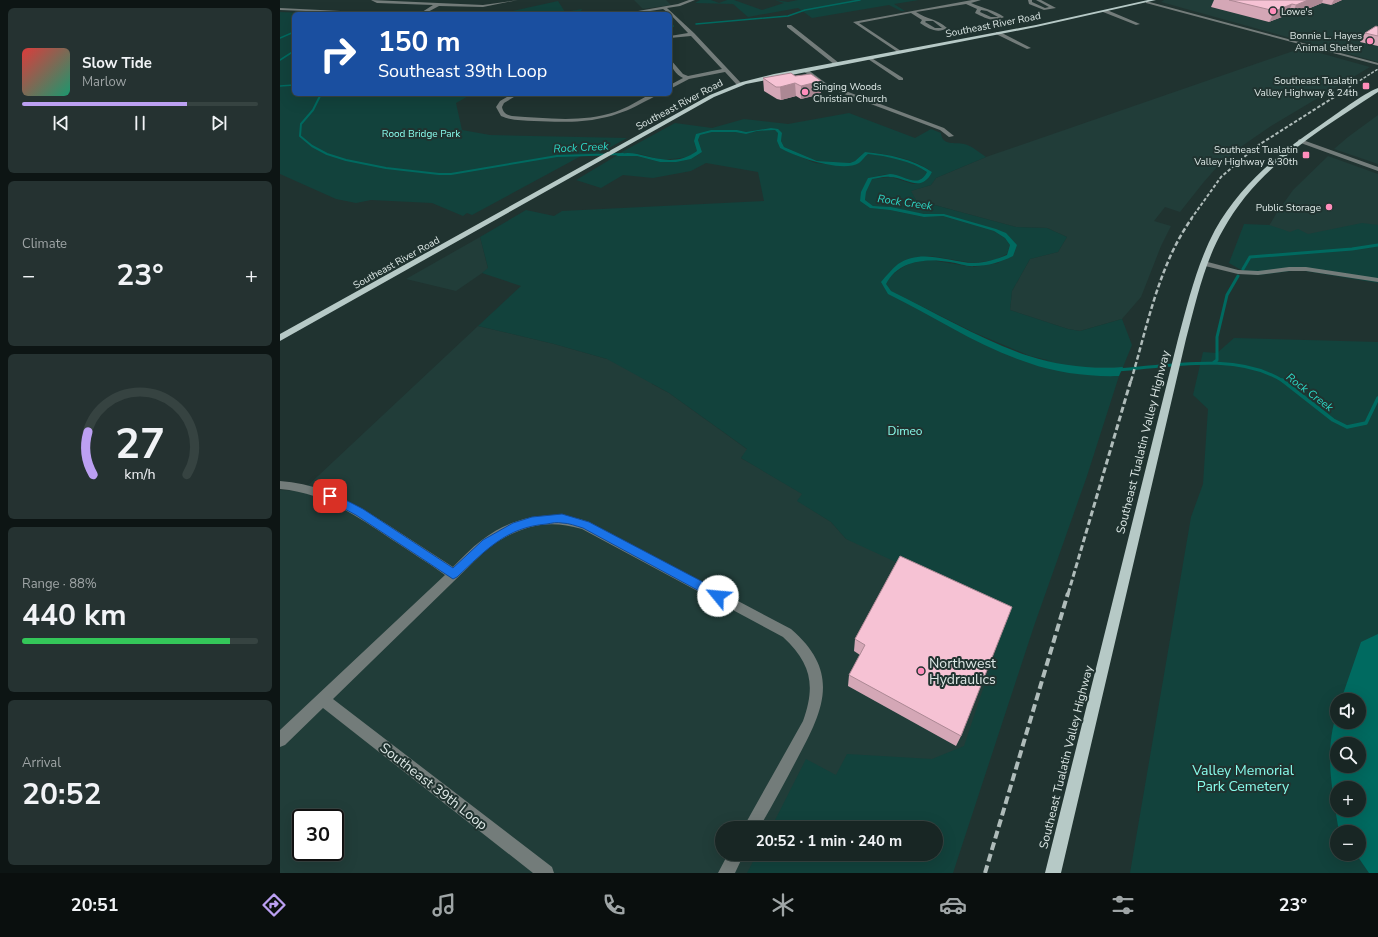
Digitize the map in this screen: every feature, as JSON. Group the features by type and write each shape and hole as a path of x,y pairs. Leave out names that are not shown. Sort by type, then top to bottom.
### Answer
{"main road":[{"name":"Southeast River Road","path":"280,338 712,96 739,84 998,33 1154,0"},
{"name":"Southeast Tualatin Valley Highway","path":"1053,873 1182,339 1194,292 1204,263 1219,230 1240,198 1265,170 1300,141 1378,90"}],"street":[{"path":"373,0 377,2 483,6 516,0"},
{"path":"424,12 448,0"},
{"path":"637,12 664,8 693,0"},
{"path":"899,52 855,22 979,0"},
{"path":"1030,0 1030,3 1042,8 1054,8 1038,0"},
{"path":"966,2 980,9 988,10 1001,18 989,18 977,12 980,9"},
{"path":"1147,2 1378,65"},
{"path":"664,8 668,12"},
{"path":"280,10 330,12"},
{"path":"1105,11 1138,24"},
{"path":"912,12 925,20"},
{"path":"672,15 692,34 739,84"},
{"path":"789,26 837,64"},
{"path":"998,33 1029,48"},
{"path":"672,37 692,34"},
{"path":"870,58 901,79"},
{"path":"672,63 681,75 687,78"},
{"path":"672,86 687,78 726,70"},
{"path":"805,70 824,86 942,129 951,136"},
{"path":"512,96 502,102 499,107 499,111 503,115 512,118 589,119 619,112 649,97"},
{"path":"1300,141 1378,169"},
{"path":"1204,263 1238,272 1258,273 1289,269 1306,269 1378,280"},
{"path":"280,485 301,486 330,496 359,512 453,574"},
{"path":"280,740 486,543 516,526 532,521 562,518 586,525 787,633 796,640 810,658 814,671 817,698 815,710 755,821"},
{"name":"Southeast 39th Loop","path":"322,699 546,873"},
{"path":"726,873 732,861"}],"shaded area":[{"path":"634,0 666,0 671,5 643,9"},
{"path":"1164,0 1378,0 1378,62 1161,2"},
{"path":"1302,48 1370,67 1271,126 1242,146 1217,167 1180,212 1165,207 1154,221 1171,226 1161,246 1141,297 1122,319 1080,331 1068,329 1010,310 1012,291 1030,259 1058,252 1067,237 1047,228 1016,227 916,200 910,191 931,185 936,178 986,157"},
{"path":"1378,115 1378,164 1334,149 1348,137"},
{"path":"771,128 778,129 782,133 781,141 784,147 817,161 850,163 855,161 865,152 909,160 925,167 932,172 928,179 923,182 913,183 888,177 872,179 866,192 865,200 873,206 891,207 924,214 944,214 996,229 1006,233 1017,245 1013,256 999,262 980,266 932,260 914,262 905,265 891,276 886,284 891,291 1011,350 1040,359 1064,364 1099,368 1123,367 1119,376 1074,374 1029,363 992,349 888,294 881,282 898,264 907,259 926,256 964,262 982,262 1007,255 1010,245 1005,238 994,231 943,216 924,217 890,210 870,208 860,201 861,192 868,178 890,174 915,181 923,177 927,172 921,168 891,158 868,154 859,163 851,166 819,163 797,156 780,148 777,141 778,133 775,130 757,131 746,134 735,132 712,132 700,135 698,140 702,152 691,159 676,162 660,162 637,156 616,156 624,153 633,153 663,160 674,160 685,157 697,151 694,141 696,134 711,130 737,130 746,132"},
{"name":"Public Storage","path":"1328,156 1378,174 1378,239 1263,236 1293,190"},
{"path":"480,237 488,269 456,291 406,279"},
{"path":"478,326 554,344 607,359 629,340 652,384 669,393 748,450 741,458 803,494 798,501 831,522 846,539 1030,558 953,873 280,873 280,490 302,491"},
{"path":"1378,634 1378,873 1369,873 1361,861 1366,861 1366,825 1338,825 1336,817 1366,817 1366,781 1332,781 1330,773 1366,773 1366,737 1332,737 1333,729 1366,729 1366,693 1343,693 1361,642"}],"green space":[{"path":"700,0 711,0 719,3 727,0 734,0 762,10 784,3 775,0 788,2 798,0 919,0 894,4 905,11 901,11 889,5 812,18 798,8 748,17 733,4 695,3"},
{"path":"558,1 565,12 508,12"},
{"path":"582,9 582,12 565,12"},
{"name":"Rood Bridge Park","path":"280,12 292,12 292,96 468,96 456,103 462,130 490,135 627,138 598,154 581,156 472,215 467,213 463,216 432,203 371,200 356,203 336,199 280,174"},
{"name":"Dimeo","path":"849,113 915,138 931,129 941,133 946,142 964,144 972,147 986,157 936,178 931,185 911,191 916,200 1016,227 1047,228 1067,237 1058,252 1030,259 1012,291 1010,310 1068,329 1080,331 1122,319 1132,345 1123,367 1086,367 1103,376 1119,376 1087,476 1034,626 953,873 747,873 753,861 943,861 943,821 775,821 806,759 836,775 847,754 932,759 964,746 1008,614 846,539 831,522 797,501 802,494 741,458 747,449 669,393 607,359 554,344 478,326 521,286 482,273 488,268 480,237 526,210 554,216 562,211 764,201 758,172 706,163 691,171 653,178 623,175 601,188 576,180 616,156 637,156 660,162 691,159 702,152 698,140 700,135 712,132 735,132 746,134 757,131 775,130 778,133 777,141 780,148 815,163 834,165 858,163 868,154 891,157 913,164 927,172 919,180 910,180 890,174 868,178 860,201 870,208 890,210 924,217 943,216 994,231 1005,238 1010,245 1007,254 995,260 974,263 930,256 898,264 882,281 887,282 890,276 913,262 930,260 973,267 998,263 1017,245 1006,234 944,214 924,214 891,207 873,206 865,200 866,192 871,179 891,177 913,184 923,182 932,172 917,163 882,154 865,152 855,161 850,163 817,161 784,147 781,141 782,133 771,128 746,132 737,130 711,130 697,134 694,141 697,151 689,157 662,160 640,154 620,153 675,123 712,128 744,119 788,124","holes":["895,293 973,332 1030,356 1052,361 1018,356"]},
{"path":"1362,223 1378,225 1378,283 1299,270 1259,275 1248,274 1229,263 1244,224 1269,225 1290,232 1298,229 1308,234"},
{"name":"Valley Memorial Park Cemetery","path":"1234,338 1378,342 1378,873 1130,873 1191,517 1203,484 1208,409 1193,395 1203,352 1217,353"}],"building":[{"path":"1229,0 1308,0 1296,5 1292,4 1275,11"},
{"path":"1376,26 1378,27 1378,36 1365,33"},
{"path":"791,73 795,76 811,74 821,81 801,86 795,83 776,87 763,78"},
{"name":"Northwest Hydraulics","path":"900,556 1012,607 961,736 849,675 865,645 855,639"}],"waterway":[{"path":"696,24 788,16 805,10 860,0"},
{"path":"280,38 292,33"},
{"path":"280,60 292,52"},
{"name":"Rock Creek","path":"280,86 292,85"},
{"name":"Rock Creek","path":"320,96 313,110 301,124 300,136 312,146 327,154 346,160 386,168 451,174 557,156 623,154"},
{"path":"1243,269 1250,257 1352,249 1378,245"},
{"path":"1213,363 1217,360 1217,337 1227,295 1238,276"},
{"name":"Rock Creek","path":"1118,370 1181,364 1224,364 1245,366 1265,372 1283,381"},
{"name":"Rock Creek","path":"1282,380 1333,420 1347,427 1366,423 1378,398"}],"railway":[{"path":"1337,95 1378,69"},
{"path":"1191,219 1221,177 1257,146 1339,94"},
{"path":"1131,381 1162,276 1171,255 1192,218"},
{"path":"1068,594 1131,380"},
{"path":"985,873 1068,593"}],"place":[{"name":"Lowe's","path":"1273,11"},
{"name":"Bonnie L. Hayes Animal Shelter","path":"1370,41"},
{"name":"Southeast Tualatin Valley Highway & 24th","path":"1366,86"},
{"name":"Singing Woods Christian Church","path":"805,92"},
{"name":"Southeast Tualatin Valley Highway & 30th","path":"1306,155"},
{"name":"Public Storage","path":"1329,207"},
{"name":"Northwest Hydraulics","path":"921,671"}],"route":[{"path":"330,496 359,512 453,574 486,543 502,533 516,526 532,521 562,518 586,525 718,596"}]}
